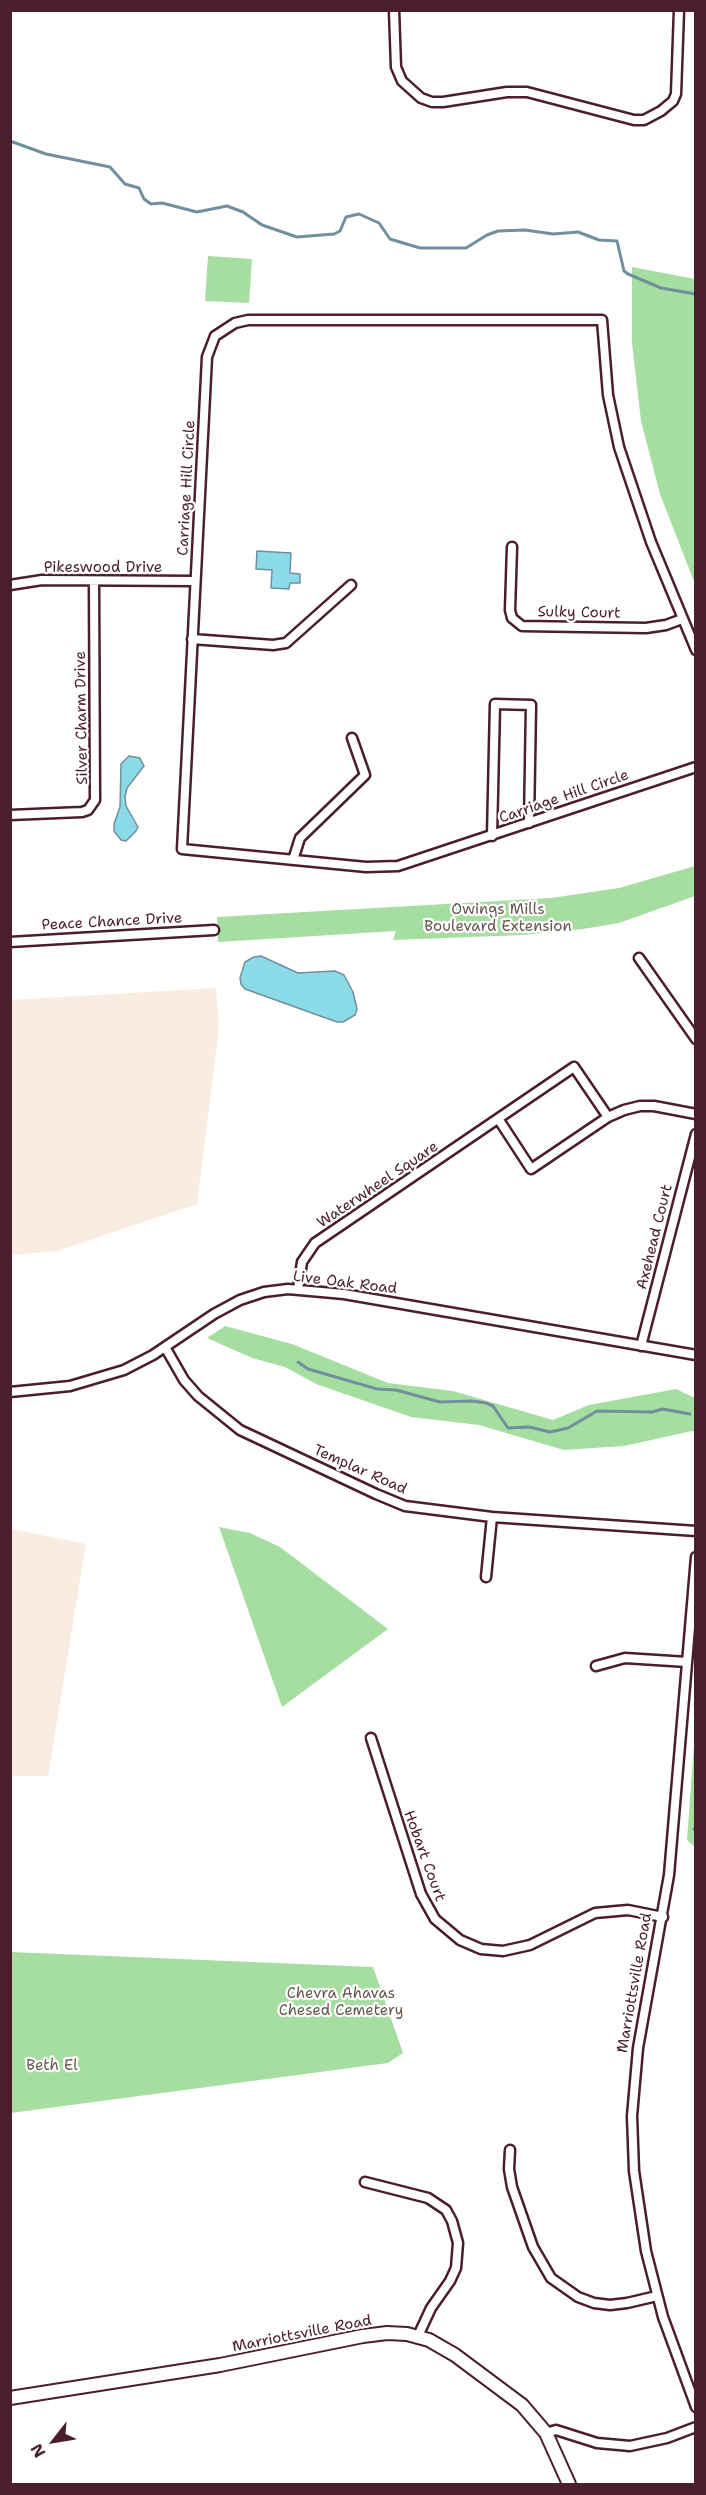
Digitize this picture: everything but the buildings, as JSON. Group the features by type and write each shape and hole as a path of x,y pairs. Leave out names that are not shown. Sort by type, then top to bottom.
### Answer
{"main road":[{"name":"Marriottsville Road","path":"10,2398 220,2365 377,2334 397,2333 418,2336 455,2355 500,2387 532,2414 546,2433 569,2484"}],"street":[{"path":"394,10 396,67 402,81 421,98 432,102 443,102 507,92 527,92 634,120 644,120 668,107 676,94 679,10"},
{"name":"Carriage Hill Circle","path":"696,650 640,513 619,447 608,395 602,321 248,320 225,328 210,344 207,357 182,849 366,867 398,866 696,767"},
{"name":"Sulky Court","path":"512,547 510,610 512,618 522,626 646,628 666,625 682,619"},
{"name":"Pikeswood Drive","path":"10,585 42,580 195,582"},
{"name":"Silver Charm Drive","path":"10,815 82,812 88,810 95,800 94,581"},
{"path":"192,639 273,645 286,643 351,585"},
{"path":"492,836 495,704 531,705 529,823"},
{"path":"293,860 300,838 365,775 352,738"},
{"name":"Peace Chance Drive","path":"10,942 214,930"},
{"path":"639,958 696,1039"},
{"name":"Waterwheel Square","path":"298,1289 302,1262 315,1243 574,1067 608,1117"},
{"path":"498,1120 531,1169 608,1117 640,1106 668,1107 696,1114"},
{"name":"Axehead Court","path":"641,1346 696,1134"},
{"name":"Live Oak Road","path":"10,1392 54,1389 88,1382 124,1370 240,1300 264,1292 298,1289 344,1294 696,1355"},
{"name":"Templar Road","path":"165,1347 184,1380 198,1396 240,1430 405,1506 492,1517 696,1531"},
{"path":"486,1577 492,1517"},
{"name":"Marriottsville Road","path":"696,1557 669,1875 638,2048 632,2116 637,2202 645,2251 657,2296 696,2407"},
{"path":"596,1666 625,1658 687,1662"},
{"name":"Hobart Court","path":"371,1738 420,1894 435,1919 460,1940 481,1949 503,1951 531,1944 595,1913 628,1910 663,1917"},
{"path":"510,2151 509,2169 512,2187 533,2247 551,2278 578,2297 610,2305 657,2296"},
{"path":"365,2182 428,2198 446,2210 452,2220 458,2243 456,2268 450,2281 431,2308 418,2336"},
{"path":"546,2433 556,2430 597,2443 630,2446 667,2438 696,2427"}],"shaded area":[{"path":"216,988 219,1028 197,1204 57,1251 11,1255 11,1000"},
{"path":"11,1529 86,1544 48,1776 11,1776"}],"green space":[{"path":"208,256 252,259 249,303 205,301"},
{"path":"632,267 695,279 695,584 660,494 641,421 632,343"},
{"name":"Owings Mills Boulevard Extension","path":"695,866 695,896 619,923 583,929 523,935 393,940 396,931 218,942 217,917 551,898 619,888"},
{"path":"225,1326 292,1344 388,1383 453,1391 553,1420 589,1405 676,1389 695,1398 695,1432 624,1446 564,1450 479,1425 411,1417 316,1384 285,1367 252,1358 207,1338"},
{"path":"219,1527 250,1533 280,1547 388,1629 282,1707"},
{"path":"695,1731 696,1847 687,1840"},
{"path":"11,1952 373,1967 403,2053 388,2063 11,2113"}],"water":[{"path":"257,551 291,553 290,573 300,574 300,583 290,583 289,589 271,588 272,570 256,569"},
{"path":"129,756 140,758 144,766 127,788 126,806 138,827 126,841 121,840 114,831 114,824 120,807 121,764"},
{"path":"261,956 298,973 335,971 344,975 353,992 357,1009 355,1015 343,1022 337,1022 245,989 240,978 245,962"}],"waterway":[{"path":"10,141 46,154 110,167 125,184 139,188 144,199 151,204 162,203 197,212 227,206 243,212 262,225 297,237 334,234 340,231 346,217 359,214 379,223 390,239 420,248 466,248 498,231 525,230 553,234 578,232 599,240 617,241 624,271 628,274 661,288 696,294"},
{"path":"298,1362 308,1369 377,1389 396,1390 440,1402 486,1403 493,1406 508,1428 529,1427 550,1432 568,1428 597,1411 652,1412 663,1409 690,1414"}],"park label":[{"name":"Chevra Ahavas Chesed Cemetery","path":"341,2002"},
{"name":"Beth El","path":"52,2066"}]}
